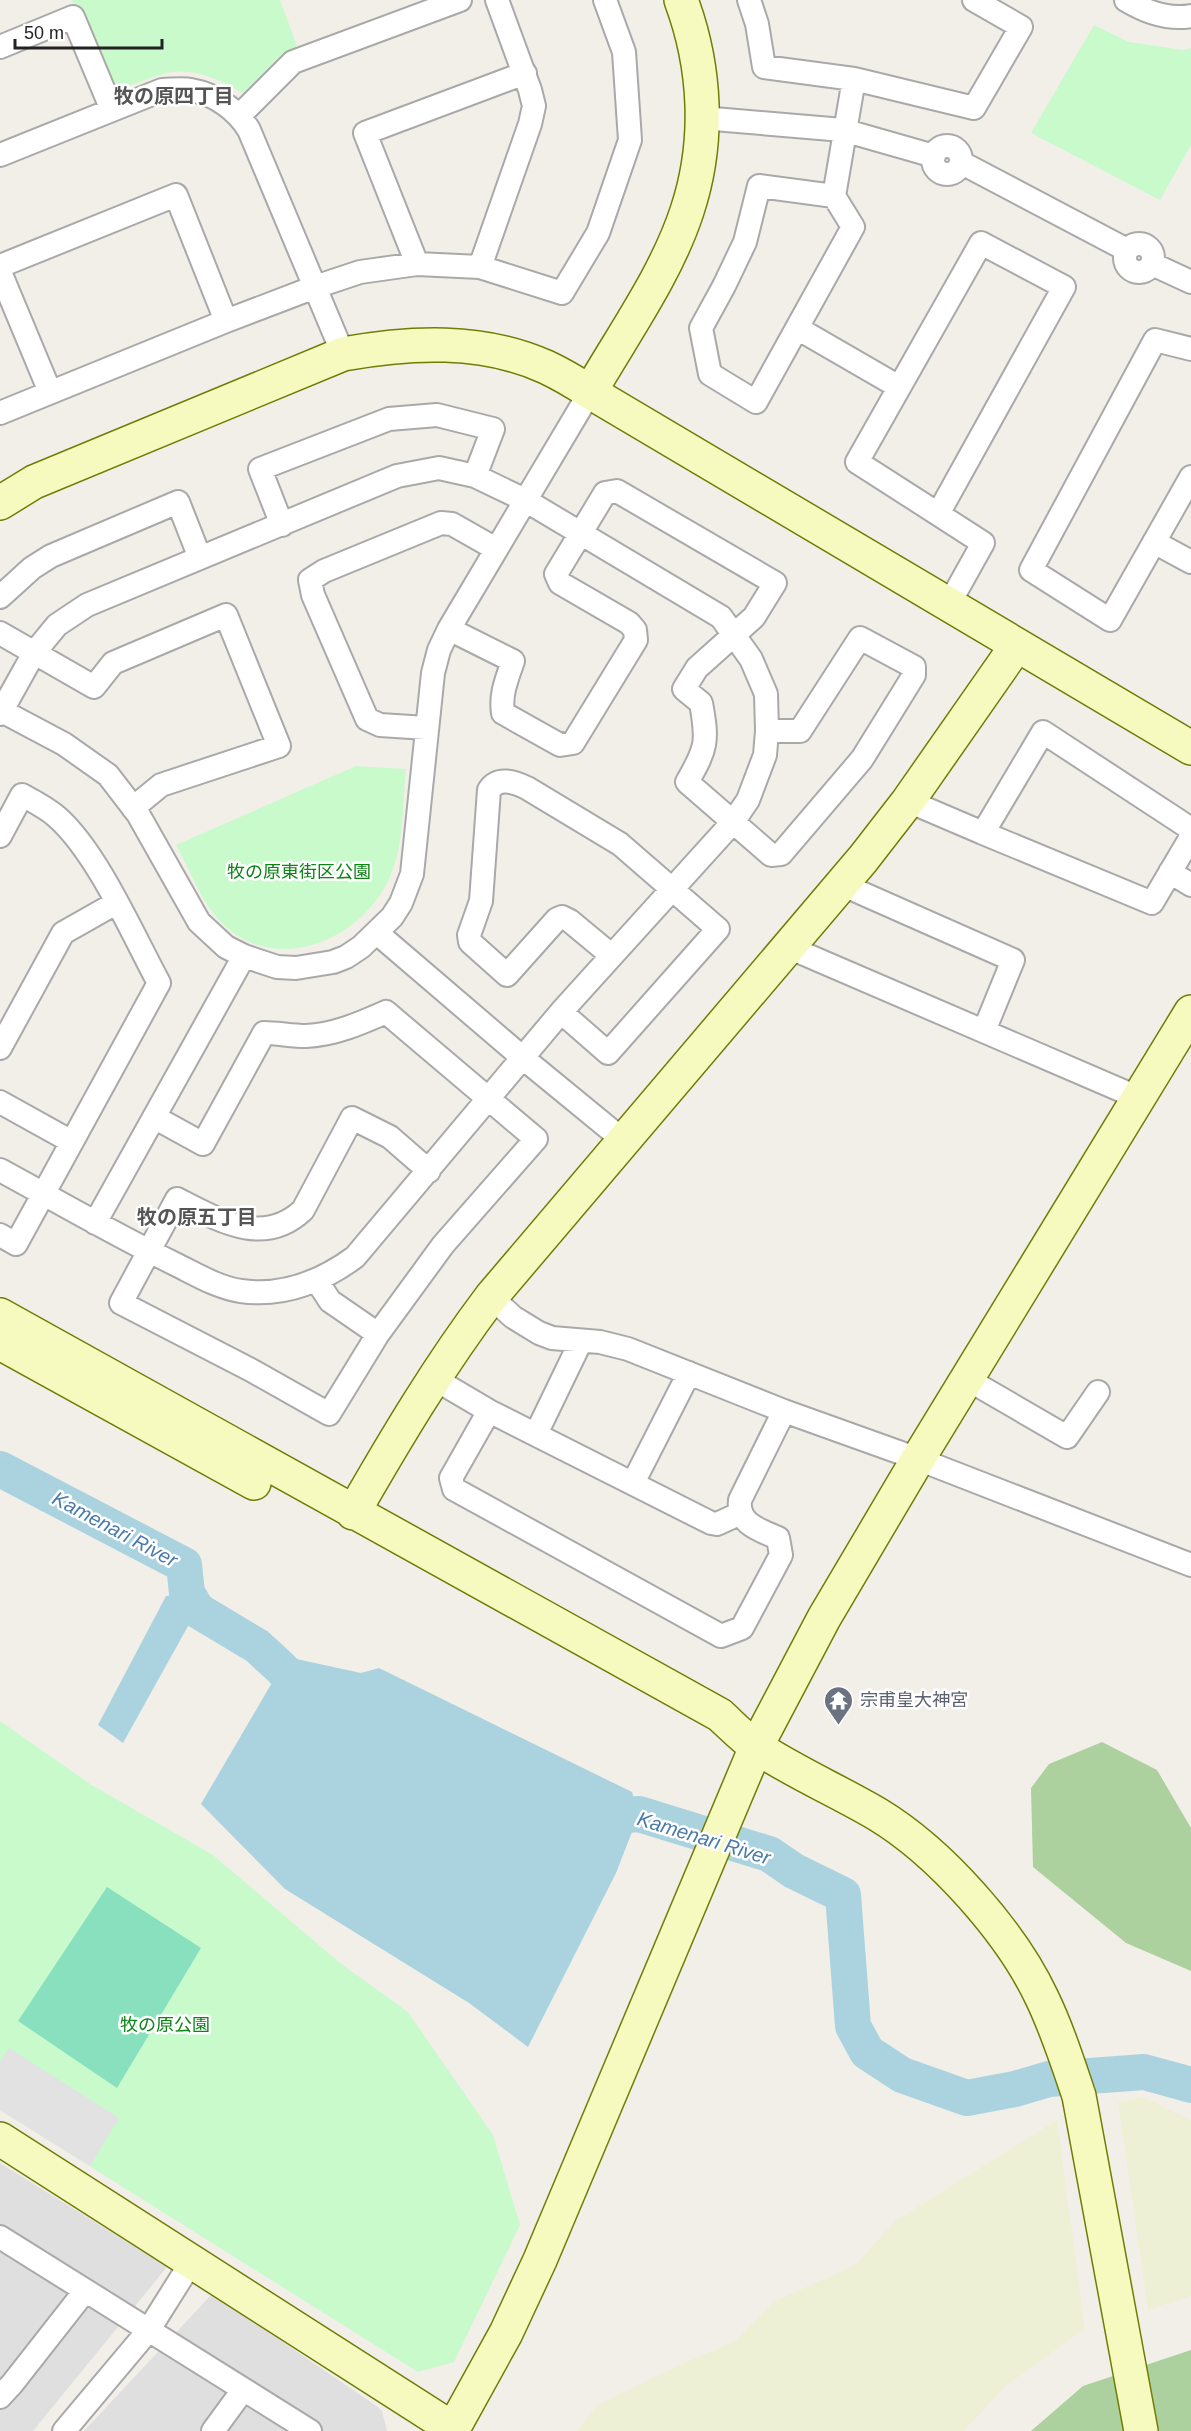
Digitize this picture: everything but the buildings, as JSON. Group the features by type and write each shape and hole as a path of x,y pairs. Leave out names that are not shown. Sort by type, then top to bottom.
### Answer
{"street":[{"path":"240,115 293,62 460,0"},
{"path":"480,267 530,124 534,106 525,74 497,0"},
{"path":"0,413 226,321 360,272 417,264 480,267 562,293 598,233 630,140 624,52 605,0"},
{"path":"0,1170 95,1223 210,1281 239,1291 258,1292 296,1289 317,1281 356,1257 561,1012 733,822 748,800 765,755 766,694 751,659 721,617 525,500 475,476 439,468 397,476 87,605 57,625 34,653 1,711 64,744 108,775 133,808 199,922 226,947 243,956 277,967 314,966 346,957 377,933 401,903 412,874 426,728 433,673 440,650 449,629 525,500 590,392 663,267 675,240 694,183 702,118 699,63 693,32 681,0"},
{"path":"749,0 757,24 764,67 854,79 974,108 1021,27 974,0"},
{"path":"1126,0 1161,15 1191,16"},
{"path":"0,46 73,17 112,110"},
{"path":"417,264 365,133 525,74"},
{"path":"834,196 759,186 745,242 701,328 710,374 756,402 853,227 834,196 843,130 854,79"},
{"path":"0,155 162,90 191,90 215,98 240,115 249,130 343,354"},
{"path":"702,118 843,130 934,156 936,169 943,174 953,174 962,163 1127,250 1126,264 1132,270 1142,272 1152,264 1191,282"},
{"path":"0,266 176,195 226,321"},
{"path":"938,514 1064,287 981,243 857,462 983,543 949,604"},
{"path":"0,272 50,392"},
{"path":"797,328 899,387"},
{"path":"1191,349 1155,340 1031,570 1110,620 1191,477"},
{"path":"4,492 34,482 343,354 384,347 429,345 470,346 509,354 546,367 590,392 1191,748"},
{"path":"282,525 260,469 389,418 437,415 493,429 475,476"},
{"path":"449,629 513,661 503,689 501,701 503,714 560,745 573,743 636,640 635,630 628,622 560,583 556,574 605,493 617,491 775,583 754,617 697,668 684,689 701,703 707,733 701,758 687,782 771,855 781,854 862,759 914,675 914,667 860,638 800,731 767,730"},
{"path":"0,597 11,585 51,556 178,502 201,558"},
{"path":"426,728 380,726 367,718 313,595 310,580 324,571 441,523 452,524 496,549"},
{"path":"1154,542 1191,562"},
{"path":"0,633 94,687 113,663 226,615 279,746 161,785 133,808"},
{"path":"353,1513 433,1378 491,1297 841,884 908,801 1017,645"},
{"path":"983,833 1043,732 1191,829"},
{"path":"561,1012 608,1053 718,929 620,844 517,783 498,781 494,783 489,790 481,901 470,935 470,942 507,975 557,919 562,917 611,955"},
{"path":"0,837 22,795 44,807 74,835 89,855 159,983 16,1244 0,1235"},
{"path":"908,801 1152,903 1191,837"},
{"path":"1170,872 1191,885"},
{"path":"841,884 1013,960 984,1031"},
{"path":"0,1048 63,933 116,903"},
{"path":"377,933 623,1140"},
{"path":"788,947 1139,1098"},
{"path":"95,1223 243,956"},
{"path":"154,1117 203,1144 264,1033 305,1036 327,1033 353,1026 386,1012 536,1139 443,1245 378,1334 329,1413 121,1303 177,1199 232,1226 262,1228 293,1220 303,1210 352,1118 390,1137 429,1171"},
{"path":"0,2139 452,2430 506,2333 540,2260 756,1747 824,1618 918,1459 1191,1012"},
{"path":"0,1102 72,1142"},
{"path":"317,1281 330,1301 378,1334"},
{"path":"491,1297 513,1317 538,1333 552,1338 600,1342 628,1349 784,1412 918,1459 1191,1565"},
{"path":"0,1315 720,1715 756,1747 879,1815 926,1850 986,1912 1011,1944 1042,1998 1079,2096 1141,2431"},
{"path":"536,1434 580,1341"},
{"path":"0,1343 707,1733 756,1747"},
{"path":"633,1483 689,1374"},
{"path":"433,1378 489,1412 711,1523 717,1524 741,1513"},
{"path":"967,1379 1067,1437 1098,1392"},
{"path":"489,1412 451,1479 454,1489 721,1636 742,1628 781,1555 778,1538 744,1520 740,1500 784,1412"},
{"path":"0,2238 310,2431"},
{"path":"64,2431 148,2331 192,2261"},
{"path":"0,2397 85,2291"},
{"path":"213,2431 243,2390"}],"shaded area":[{"path":"9,2048 119,2118 90,2166 0,2110 0,2062"},
{"path":"0,2163 167,2267 33,2431 0,2431"},
{"path":"212,2294 375,2405 382,2411 387,2431 84,2431"}],"green space":[{"path":"72,0 280,0 297,46 280,56 243,93 204,75 184,72 163,74 130,85 108,85"},
{"path":"1094,25 1129,42 1183,50 1191,48 1191,145 1160,200 1031,133"},
{"name":"牧の原東街区公園","path":"356,766 406,769 402,828 397,858 386,885 371,907 352,925 330,938 306,947 281,949 256,944 233,933 208,906 176,845"},
{"name":"牧の原公園","path":"0,1721 90,1784 213,1855 340,1963 408,2012 493,2135 520,2225 454,2362 418,2372 0,2110"},
{"path":"1102,1742 1157,1770 1191,1828 1191,1971 1126,1943 1033,1867 1031,1788 1049,1764"},
{"path":"107,1887 201,1948 117,2088 18,2021"},
{"path":"1143,2097 1191,2120 1191,2296 1148,2310 1118,2102"},
{"path":"1057,2120 1085,2329 1007,2385 964,2431 577,2431 596,2406 688,2361 736,2341 773,2302 855,2265 895,2221"},
{"path":"1191,2350 1191,2431 1031,2431 1083,2386"}],"water":[{"path":"187,1593 197,1610 123,1743 98,1725 166,1596"},
{"path":"287,1657 361,1673 379,1668 632,1792 639,1814 616,1873 528,2047 469,2003 285,1889 201,1804"}],"waterway":[{"name":"Kamenari River","path":"0,1469 184,1565 187,1593 197,1610 257,1646 281,1668 314,1705"},
{"name":"Kamenari River","path":"592,1818 639,1814 769,1854 794,1871 843,1895 853,2026 867,2052 902,2075 967,2098 1015,2089 1049,2079 1144,2072 1191,2085"}],"place":[{"name":"宗甫皇大神宮","path":"839,1726"}],"district":[{"name":"牧の原四丁目","path":"174,96"},
{"name":"牧の原五丁目","path":"197,1217"}]}
